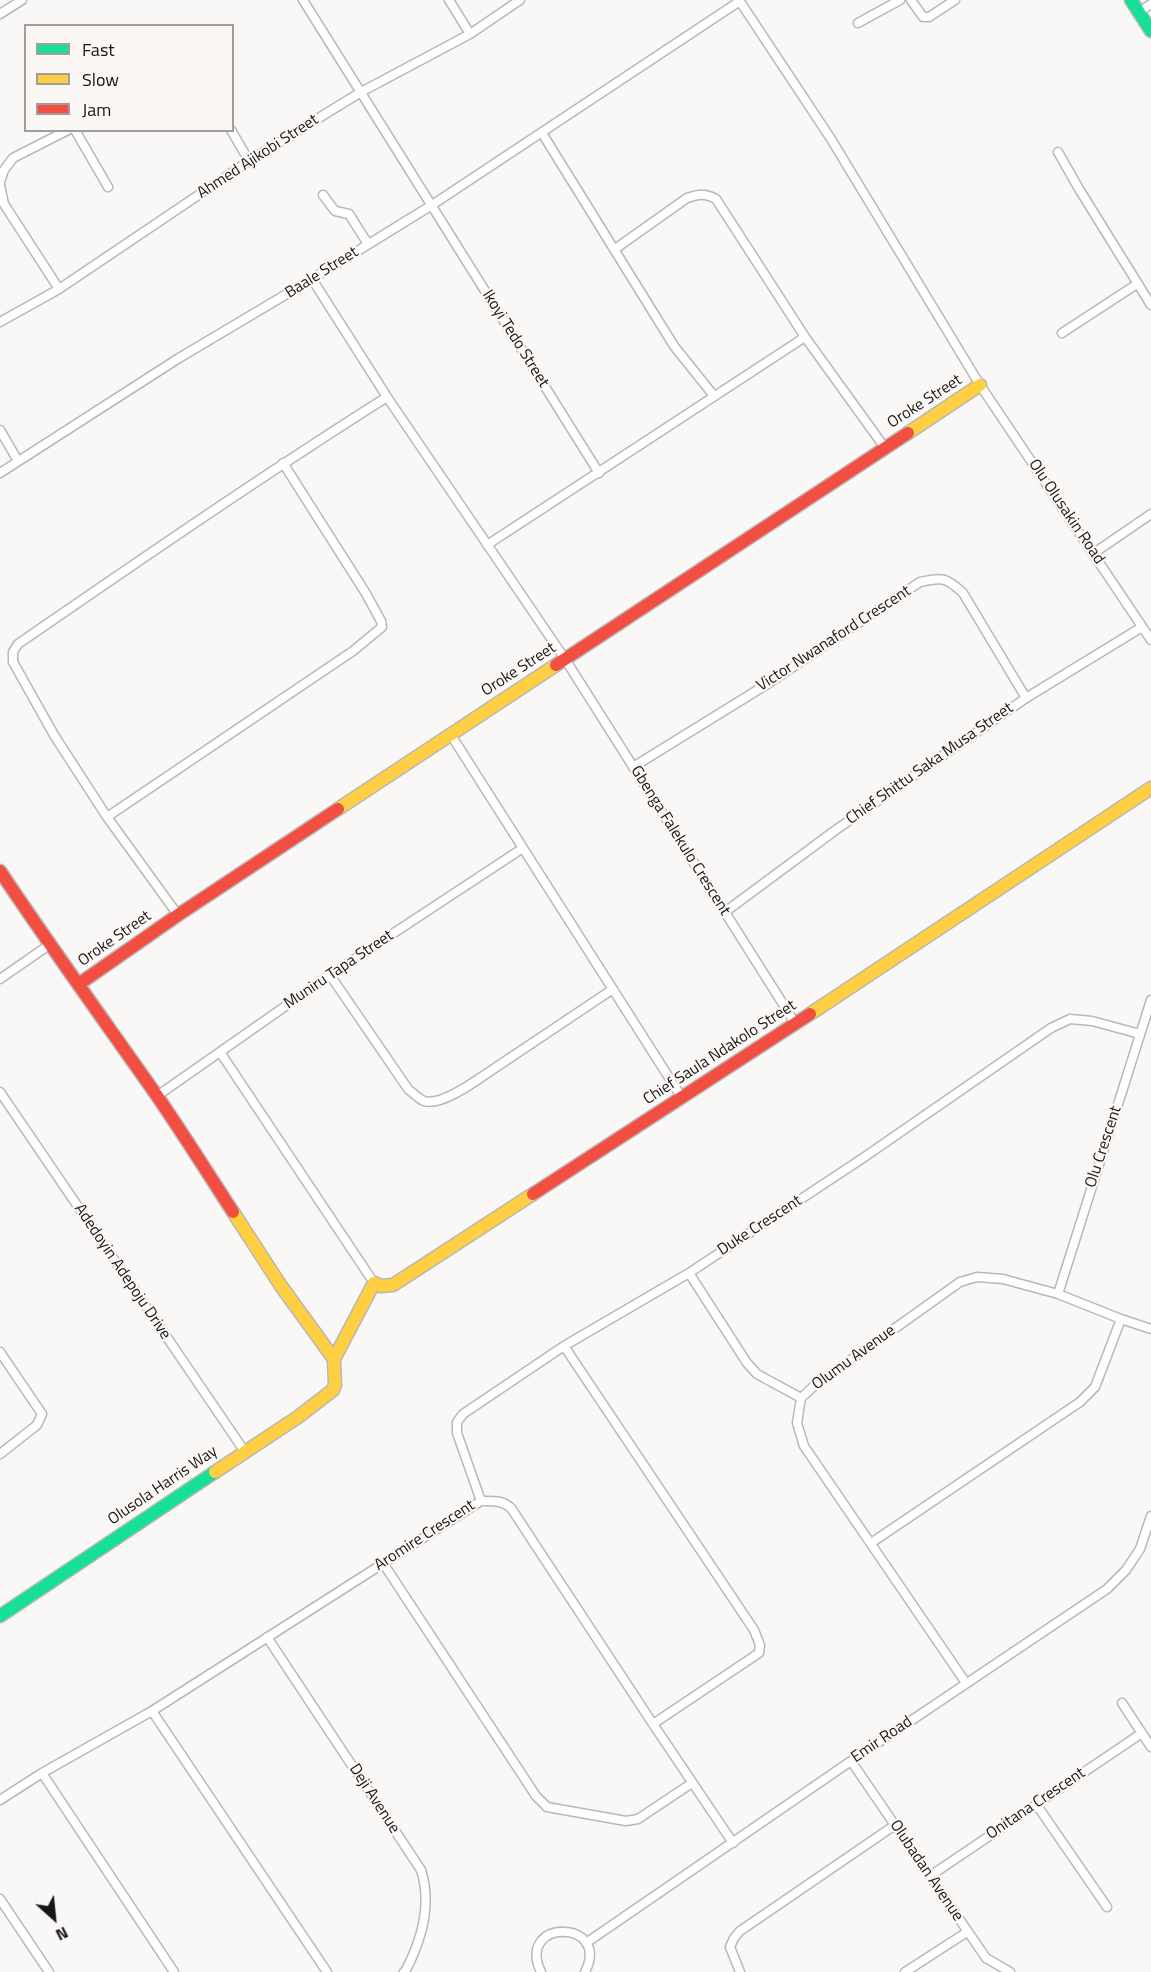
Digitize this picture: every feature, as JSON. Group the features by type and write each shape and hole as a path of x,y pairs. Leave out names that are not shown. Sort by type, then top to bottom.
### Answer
{"street":[{"path":"0,14 22,0"},
{"name":"Ikoyi Tedo Street","path":"303,0 599,473"},
{"path":"449,0 471,34"},
{"name":"Ahmed Ajikobi Street","path":"0,322 59,289 249,161 361,92 471,34 520,0"},
{"path":"858,23 900,0"},
{"path":"912,0 923,17 929,17 955,0"},
{"path":"1131,0 1151,31"},
{"name":"Baale Street","path":"0,473 179,358 432,205 739,1"},
{"name":"Olu Olusakin Road","path":"739,1 831,139 980,385 1151,640"},
{"path":"1139,12 1151,4"},
{"path":"59,289 4,204 0,183 4,170 13,158 64,132"},
{"path":"76,132 108,187"},
{"path":"232,132 249,161"},
{"path":"542,133 675,346 714,396"},
{"path":"1058,152 1151,305"},
{"path":"615,249 687,198 704,194 716,199 805,337 885,448"},
{"path":"323,195 335,211 349,214 368,244"},
{"name":"Gbenga Falekulo Crescent","path":"312,279 387,397 565,659 795,1023"},
{"path":"1062,333 1137,284"},
{"path":"487,545 805,337"},
{"name":"Oroke Street","path":"79,984 178,915 980,385"},
{"path":"178,915 107,817 54,735 13,662 13,652 18,644 283,463 387,397"},
{"path":"0,430 18,461"},
{"path":"107,817 344,658 382,627 365,592 283,463"},
{"path":"1094,553 1151,514"},
{"name":"Victor Nwanaford Crescent","path":"633,768 769,683 920,582 938,578 951,582 963,593 1026,698"},
{"name":"Chief Shittu Saka Musa Street","path":"725,912 837,829 1026,698 1142,627"},
{"path":"450,735 682,1098"},
{"name":"Chief Saula Ndakolo Street","path":"374,1283 381,1286 393,1285 682,1098 1151,788"},
{"name":"Muniru Tapa Street","path":"157,1096 330,975 523,848"},
{"path":"0,871 49,945 157,1096 281,1286 334,1359 374,1283 220,1052"},
{"path":"0,979 49,945"},
{"path":"330,975 408,1089 424,1101 436,1102 473,1083 613,989"},
{"name":"Olu Crescent","path":"1058,1294 1151,1000"},
{"name":"Duke Crescent","path":"481,1501 457,1433 457,1422 463,1414 564,1346 688,1273 863,1158 1051,1028 1070,1020 1092,1021 1140,1034"},
{"name":"Adedoyin Adepoju Drive","path":"0,1092 245,1452"},
{"path":"688,1273 747,1364 757,1374 801,1398"},
{"name":"Olumu Avenue","path":"966,1683 804,1446 797,1423 801,1398 814,1386 960,1282 977,1277 1003,1279 1058,1294 1151,1329"},
{"path":"871,1543 1080,1402 1095,1387 1120,1319"},
{"path":"564,1346 754,1630 760,1645 759,1653 653,1724"},
{"path":"0,1352 42,1414 37,1425 0,1454"},
{"name":"Olusola Harris Way","path":"1,1614 329,1394 336,1385 334,1359"},
{"name":"Aromire Crescent","path":"0,1800 42,1773 152,1711 481,1501 504,1502 511,1508 733,1843"},
{"name":"Emir Road","path":"586,1943 1107,1589 1126,1570 1140,1549 1151,1516"},
{"path":"383,1563 536,1796 547,1806 626,1821 638,1819 692,1783"},
{"name":"Deji Avenue","path":"267,1637 421,1869 426,1886 427,1902 417,1948 404,1972"},
{"path":"1122,1703 1151,1747"},
{"path":"152,1711 327,1972"},
{"name":"Onitana Crescent","path":"930,1875 1142,1733"},
{"name":"Olubadan Avenue","path":"851,1761 986,1958 1010,1972"},
{"path":"42,1773 174,1972"},
{"path":"1036,1804 1107,1907"},
{"path":"740,1972 730,1947 740,1931 895,1825"},
{"path":"0,1899 49,1972"},
{"path":"541,1972 537,1956 538,1948 549,1935 565,1930 580,1937 586,1943 590,1956 585,1972"},
{"path":"905,1972 967,1932"}],"traffic: fast":[{"path":"1131,0 1151,31"},
{"path":"0,1616 215,1472"}],"traffic: slow":[{"path":"908,433 980,385"},
{"path":"338,809 556,665"},
{"path":"810,1014 1151,788"},
{"path":"334,1359 374,1283 381,1286 393,1285 533,1194"},
{"path":"215,1472 298,1417 333,1390 335,1385 334,1359 281,1286 233,1212"}],"traffic: jam":[{"path":"556,665 908,433"},
{"path":"79,984 338,809"},
{"path":"0,871 165,1108 233,1212"},
{"path":"533,1194 810,1014"}]}
